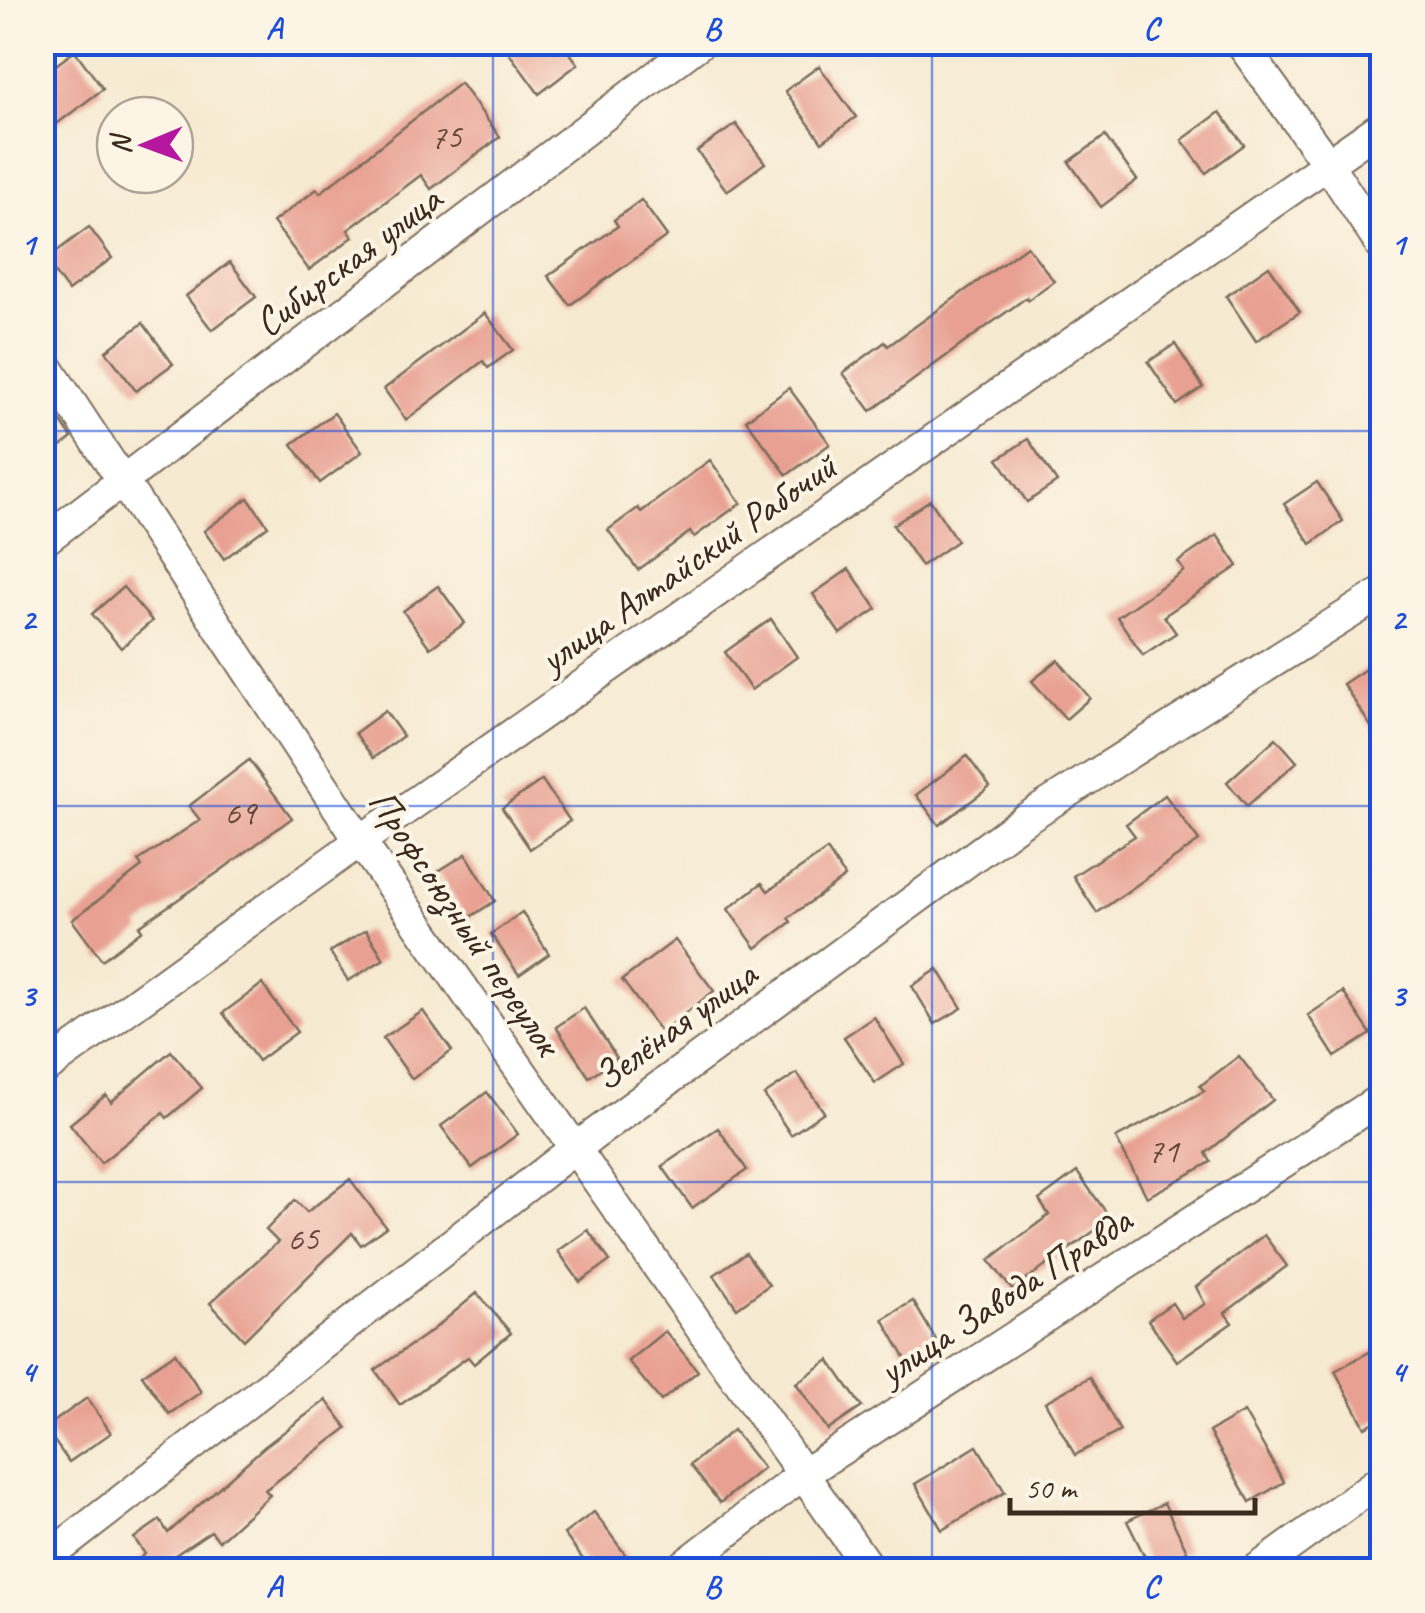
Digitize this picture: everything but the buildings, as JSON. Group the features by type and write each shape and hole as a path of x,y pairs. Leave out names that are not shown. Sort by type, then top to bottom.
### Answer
{"street":[{"name":"Сибирская улица","path":"42,542 701,42"},
{"path":"1240,42 1327,162 1382,247"},
{"name":"улица Алтайский Рабочий","path":"42,1071 360,842 1382,126"},
{"name":"Профсоюзный переулок","path":"42,358 360,842 870,1570"},
{"name":"Зелёная улица","path":"42,1562 574,1150 1025,819 1382,593"},
{"name":"улица Завода Правда","path":"678,1570 802,1476 1382,1098"},
{"path":"1256,1570 1382,1479"}]}
